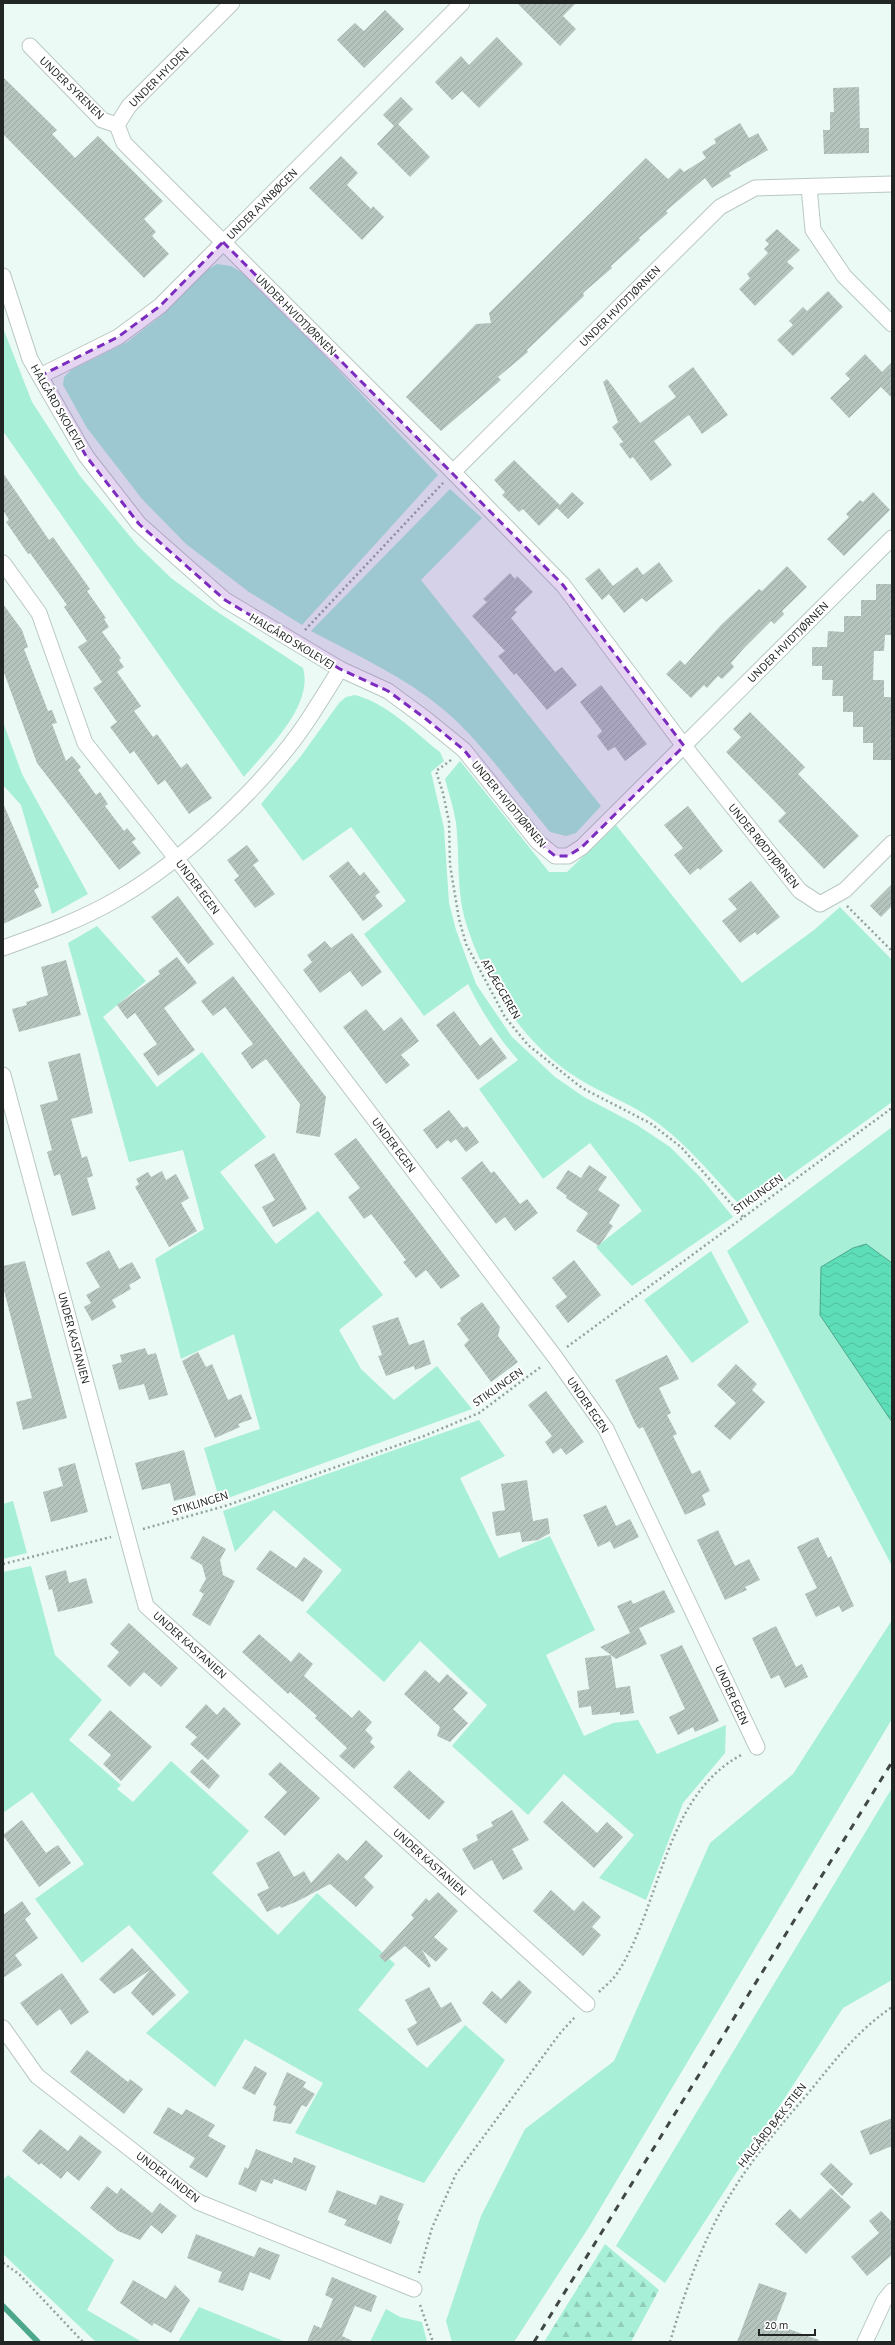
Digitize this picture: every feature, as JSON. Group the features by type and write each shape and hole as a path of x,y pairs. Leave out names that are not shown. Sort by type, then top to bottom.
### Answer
{"street":[{"name":"UNDER HYLDEN","path":"117,125 129,106 232,3"},
{"name":"UNDER AVNBØGEN","path":"40,376 118,337 160,306 462,3"},
{"name":"UNDER SYRENEN","path":"30,46 102,120 117,125"},
{"path":"117,125 124,143 223,242"},
{"name":"UNDER HVIDTJØRNEN","path":"453,472 720,207 755,188 892,184"},
{"path":"809,187 813,230 844,276 892,324"},
{"name":"UNDER HVIDTJØRNEN","path":"223,242 453,472 563,585 684,746"},
{"name":"HALGÅRD SKOLEVEJ","path":"3,276 30,359 86,456 139,524 225,600 340,669 305,724 255,786 176,858 117,899 59,928 3,948"},
{"name":"UNDER HVIDTJØRNEN","path":"340,669 388,691 464,750 538,842 555,856 568,856 582,847 892,538"},
{"name":"UNDER EGEN","path":"3,564 39,613 85,742 176,858 555,1357 606,1429 757,1747"},
{"name":"UNDER RØDTJØRNEN","path":"684,746 800,891 820,904 845,890 892,843"},
{"name":"UNDER KASTANIEN","path":"3,1075 146,1606 587,2004"},
{"name":"UNDER LINDEN","path":"3,2028 37,2076 198,2202 414,2289"},
{"path":"865,2342 884,2301 892,2291"}],"path":[{"path":"294,642 453,472"},
{"name":"AFLÆGGEREN","path":"464,750 436,771 443,793 449,822 454,895 466,944 505,1017 528,1045 576,1084 650,1123 681,1147 743,1217"},
{"path":"836,895 892,951"},
{"name":"STIKLINGEN","path":"3,1564 127,1533 225,1506 424,1436 480,1413 892,1108"},
{"name":"HALGÅRD BÆK STIEN","path":"670,2342 686,2288 703,2245 733,2190 760,2151 849,2043 868,2024 892,2007"},
{"path":"3,2263 19,2274 83,2342"},
{"path":"414,2289 433,2342"}],"highlighted area":[{"path":"223,242 563,585 684,746 582,847 568,856 555,856 538,842 464,750 426,719 388,691 340,669 225,600 139,524 86,456 40,376 118,337 160,306"}],"green space":[{"path":"217,264 231,266 251,278 438,475 302,625 249,592 186,544 142,499 87,428 63,385 64,377 71,370 127,342 162,315 205,271"},
{"path":"3,328 32,402 80,476 138,546 171,578 213,609 303,668 305,682 302,697 295,712 276,740 244,777 3,431"},
{"path":"450,489 482,518 421,580 601,806 576,833 566,836 550,832 472,737 429,698 380,667 311,631"},
{"path":"355,695 378,704 389,711 440,752 444,761 431,772 444,828 449,903 456,930 476,984 512,1037 555,1077 584,1097 637,1125 670,1147 701,1178 733,1217 632,1286 596,1247 642,1211 590,1143 543,1179 479,1089 518,1060 490,1024 468,984 424,1016 364,934 406,901 351,827 303,861 261,804 301,756 339,703 346,697"},
{"path":"3,722 22,774 88,894 52,914 21,805 3,785"},
{"path":"460,761 549,872 567,872 616,825 742,983 814,930 840,907 892,960 892,1102 751,1204 738,1203 695,1156 659,1124 630,1105 587,1084 559,1065 524,1031 509,1011 484,968 466,923 459,886 456,823 445,779"},
{"path":"97,926 146,981 103,1017 157,1087 202,1052 266,1137 220,1172 276,1244 318,1211 383,1295 339,1330 361,1369 394,1400 437,1366 472,1409 220,1501 204,1448 260,1429 234,1334 181,1359 155,1259 204,1229 183,1150 129,1162 68,943"},
{"path":"892,1127 892,1263 871,1248 890,1421 892,1422 892,1566 727,1251"},
{"path":"711,1251 749,1322 692,1363 644,1300"},
{"path":"479,1420 505,1456 460,1478 499,1558 550,1536 595,1630 546,1655 584,1736 613,1723 638,1720 657,1754 726,1725 725,1753 683,1803 646,1900 599,1878 634,1835 564,1774 528,1815 452,1746 487,1705 420,1641 384,1682 306,1612 342,1570 274,1510 235,1552 223,1511"},
{"path":"13,1501 27,1553 3,1559 3,1504"},
{"path":"31,1566 55,1655 102,1700 69,1740 121,1785 117,1789 133,1802 171,1761 249,1831 212,1873 278,1935 317,1893 395,1964 358,2010 427,2068 465,2025 505,2060 424,2183 295,2133 323,2083 245,2039 215,2087 146,2033 189,1992 129,1925 82,1963 35,1899 84,1864 32,1792 3,1813 3,1572"},
{"path":"892,1620 892,1719 589,2227 514,2342 452,2342 446,2321 481,2216 525,2129 614,2061 710,1843 793,1774"},
{"path":"892,1788 892,1980 843,2008 665,2283 616,2246"},
{"path":"8,2175 114,2260 87,2310 142,2342 96,2342 3,2254 3,2180"},
{"path":"605,2244 659,2290 631,2342 544,2342"},
{"path":"199,2307 286,2342 178,2342"},
{"path":"386,2309 400,2317 422,2322 427,2342 370,2342"}],"water":[{"path":"866,1244 892,1263 892,1422 820,1315 821,1267 853,1248"}],"building":[{"path":"517,3 576,3 563,16 576,29 560,46"},
{"path":"385,10 404,29 364,68 337,40 355,23 364,31"},
{"path":"497,37 523,64 479,108 462,91 452,100 435,82 461,56 469,65"},
{"path":"3,77 57,130 52,134 75,158 98,136 163,201 144,219 156,232 152,236 169,254 144,278 3,134"},
{"path":"859,87 860,128 869,128 869,153 824,154 823,130 830,130 830,112 834,112 833,88"},
{"path":"401,97 413,109 398,124 430,157 410,177 377,144 394,126 383,115"},
{"path":"740,123 749,138 758,133 768,150 729,173 731,176 712,188 705,178 666,211 668,213 639,238 640,240 611,266 612,268 583,293 584,296 527,350 528,352 498,377 501,380 441,431 406,397 476,324 491,323 489,313 646,158 668,179 680,168 684,172 706,158 702,152 716,143 714,139"},
{"path":"341,156 358,173 347,185 371,209 373,206 384,217 362,240 309,188"},
{"path":"777,229 800,250 787,262 794,268 755,306 739,289 750,278 747,274 768,253 764,249 769,244 765,240"},
{"path":"828,291 843,307 793,356 777,340 793,325 789,321 803,307 807,311"},
{"path":"865,354 882,372 892,362 892,398 881,387 849,418 830,398 850,379 845,374"},
{"path":"693,367 728,415 702,434 689,415 654,441 672,465 651,481 633,457 630,459 619,444 623,442 612,427 618,422 603,382 607,379 640,423 676,397 668,386"},
{"path":"514,460 560,505 572,492 584,503 568,519 557,508 539,526 523,509 519,512 502,495 505,492 494,480"},
{"path":"3,473 49,540 53,537 90,589 87,591 106,618 104,619 109,627 102,632 121,658 119,660 124,667 117,672 141,706 134,711 153,737 157,734 181,768 187,763 212,798 189,814 165,780 158,785 134,751 130,754 110,727 117,722 93,688 102,682 78,647 87,641 64,607 67,605 30,553 28,554 6,522 9,520 3,510"},
{"path":"873,492 890,510 844,556 827,539 849,517 846,514 860,500 863,502"},
{"path":"659,562 673,581 646,602 642,598 624,613 609,594 602,600 585,579 599,568 613,586 637,567 643,575"},
{"path":"787,566 807,587 782,611 784,614 774,624 771,621 744,648 731,663 734,667 722,679 718,676 707,688 704,685 691,698 666,674 680,660 685,665 721,625 759,589 762,591"},
{"path":"510,573 515,579 517,576 533,592 514,610 517,612 511,618 555,672 562,667 577,685 547,710 516,673 514,675 498,656 505,651 472,616 487,602 483,599"},
{"path":"876,584 892,584 892,635 885,635 884,651 874,651 873,680 884,680 884,697 892,697 892,760 873,760 873,743 863,743 863,727 853,727 853,712 843,712 843,696 832,696 833,680 822,680 822,666 812,666 812,647 827,647 828,631 844,632 844,616 861,616 861,600 876,600"},
{"path":"3,604 22,630 28,647 24,649 48,711 52,710 57,723 52,724 66,761 72,756 81,767 78,770 96,795 100,792 108,804 105,806 124,831 127,828 136,839 132,842 141,853 119,870 37,763 3,670"},
{"path":"601,685 647,744 625,761 615,747 608,751 597,736 602,731 580,702"},
{"path":"750,712 805,767 798,774 859,836 824,869 778,821 786,813 726,752 741,737 733,729"},
{"path":"3,803 39,887 34,890 42,906 3,924"},
{"path":"688,806 723,851 700,870 698,868 690,875 674,855 683,848 664,825"},
{"path":"247,845 259,861 253,865 275,894 255,908 234,880 239,876 227,860"},
{"path":"348,861 360,876 364,872 380,892 375,896 383,906 363,921 329,876"},
{"path":"751,881 780,917 757,935 755,932 740,943 722,921 737,909 728,899"},
{"path":"892,884 892,906 881,917 870,906"},
{"path":"178,896 214,944 188,964 151,917"},
{"path":"352,933 382,972 362,987 350,971 320,993 303,970 312,962 307,955 325,941 331,948"},
{"path":"177,957 197,983 164,1008 195,1050 158,1076 143,1054 157,1044 135,1013 127,1019 117,1005 160,974 158,971"},
{"path":"66,960 81,1015 19,1032 12,1009 27,1005 26,1002 48,995 41,967"},
{"path":"233,976 326,1097 320,1137 296,1133 300,1104 266,1059 252,1069 241,1053 253,1044 225,1007 213,1016 201,1001"},
{"path":"366,1009 384,1031 401,1017 419,1041 401,1055 410,1065 386,1084 343,1027"},
{"path":"454,1011 480,1046 491,1037 507,1058 478,1080 436,1025"},
{"path":"80,1053 93,1113 71,1119 82,1158 87,1156 93,1176 87,1178 96,1209 72,1216 60,1174 54,1176 47,1152 52,1150 40,1105 58,1100 48,1062"},
{"path":"449,1110 463,1128 467,1126 479,1142 466,1152 456,1139 451,1143 448,1140 437,1149 423,1130"},
{"path":"356,1138 460,1276 441,1289 426,1270 416,1278 403,1262 406,1260 371,1214 364,1219 348,1197 360,1188 334,1154"},
{"path":"274,1153 307,1209 273,1227 262,1207 275,1200 254,1165"},
{"path":"482,1161 491,1173 494,1171 520,1204 527,1199 538,1213 515,1231 505,1217 496,1224 461,1178"},
{"path":"589,1165 607,1177 598,1190 620,1205 609,1223 613,1226 599,1246 576,1231 588,1213 566,1198 567,1196 556,1188 568,1170 581,1178"},
{"path":"162,1171 166,1180 176,1174 189,1198 181,1203 197,1231 169,1247 135,1187 139,1184 136,1179 148,1172 151,1177"},
{"path":"109,1250 119,1269 132,1262 141,1278 129,1285 131,1289 112,1300 116,1307 92,1321 84,1307 91,1303 86,1295 100,1287 86,1263"},
{"path":"574,1260 601,1295 568,1323 555,1306 567,1297 552,1278"},
{"path":"25,1261 67,1418 23,1430 16,1402 32,1398 3,1287 3,1266"},
{"path":"482,1302 500,1327 498,1336 518,1362 491,1382 464,1345 469,1340 457,1324 461,1321 460,1318"},
{"path":"398,1317 409,1345 424,1340 431,1364 415,1370 414,1366 386,1376 378,1356 382,1355 372,1326"},
{"path":"145,1348 148,1355 156,1353 168,1395 149,1400 144,1384 119,1390 112,1365 122,1362 120,1355"},
{"path":"198,1352 206,1367 212,1364 228,1400 241,1394 252,1419 238,1424 240,1427 215,1438 182,1361"},
{"path":"667,1355 679,1379 659,1388 671,1413 667,1415 677,1434 673,1436 692,1474 700,1470 710,1491 702,1495 706,1505 685,1515 643,1427 639,1429 636,1425 615,1380"},
{"path":"736,1364 757,1384 752,1390 765,1402 730,1440 714,1426 736,1403 717,1385"},
{"path":"546,1391 584,1442 566,1455 561,1448 553,1454 545,1442 552,1436 528,1405"},
{"path":"184,1450 196,1495 174,1501 170,1483 142,1490 135,1463"},
{"path":"75,1463 88,1512 51,1522 43,1492 63,1486 58,1468"},
{"path":"527,1480 533,1521 548,1518 550,1533 538,1540 522,1542 520,1532 496,1536 492,1512 505,1510 501,1484"},
{"path":"606,1505 616,1526 630,1519 639,1537 614,1549 610,1541 598,1547 583,1515"},
{"path":"718,1530 735,1566 749,1559 760,1580 745,1587 747,1590 725,1600 697,1540"},
{"path":"203,1536 226,1549 220,1560 223,1575 235,1581 210,1626 192,1615 204,1594 199,1591 206,1579 202,1565 190,1558"},
{"path":"818,1537 828,1558 831,1556 854,1606 842,1612 839,1606 816,1617 805,1594 817,1588 797,1547"},
{"path":"270,1550 296,1568 304,1557 323,1571 303,1602 256,1569"},
{"path":"66,1570 69,1583 86,1578 93,1603 58,1612 52,1589 49,1590 45,1576"},
{"path":"664,1590 675,1612 639,1628 647,1644 616,1659 600,1647 630,1633 617,1606 631,1600 633,1604"},
{"path":"129,1623 178,1668 161,1687 144,1672 130,1687 107,1666 119,1652 110,1644"},
{"path":"776,1626 796,1667 802,1664 808,1677 785,1688 779,1675 771,1679 752,1638"},
{"path":"259,1634 291,1662 299,1652 313,1664 304,1676 352,1718 359,1710 372,1722 365,1730 373,1738 370,1742 375,1747 354,1769 339,1756 347,1748 315,1718 317,1716 290,1692 288,1694 242,1652"},
{"path":"682,1645 719,1721 695,1732 693,1727 678,1735 669,1717 685,1709 660,1655"},
{"path":"611,1655 616,1688 630,1686 634,1713 620,1715 620,1712 592,1715 591,1706 579,1708 577,1691 589,1689 585,1658"},
{"path":"425,1670 439,1683 447,1674 468,1693 453,1709 468,1723 450,1742 437,1736 440,1727 404,1694"},
{"path":"206,1704 217,1715 224,1707 241,1724 208,1760 190,1744 197,1737 185,1727"},
{"path":"110,1710 152,1747 121,1781 103,1764 111,1755 88,1735"},
{"path":"202,1759 220,1776 209,1789 190,1772"},
{"path":"280,1762 320,1798 285,1836 264,1817 287,1792 268,1774"},
{"path":"409,1770 445,1802 429,1820 393,1787"},
{"path":"562,1801 597,1833 607,1822 623,1837 594,1868 543,1822"},
{"path":"512,1810 529,1840 512,1849 523,1869 503,1880 492,1860 474,1870 462,1849 478,1840 476,1835 493,1826 491,1822"},
{"path":"22,1820 46,1853 58,1845 71,1863 39,1887 3,1835"},
{"path":"366,1840 383,1856 364,1877 374,1887 356,1907 330,1884 298,1901 281,1908 280,1906 267,1912 257,1894 269,1888 256,1863 279,1851 294,1877 304,1871 311,1883 338,1853 347,1861"},
{"path":"551,1890 574,1911 583,1901 601,1917 592,1927 601,1935 583,1956 533,1911"},
{"path":"438,1892 458,1911 434,1937 448,1949 436,1962 422,1950 431,1966 429,1968 405,1946 385,1962 379,1956 414,1918 411,1915 426,1898 429,1901"},
{"path":"22,1901 31,1914 25,1919 38,1938 15,1955 22,1965 3,1978 3,1915"},
{"path":"132,1948 176,1995 153,2016 131,1993 150,1970 114,1994 99,1979"},
{"path":"62,1973 89,2012 71,2025 60,2009 37,2026 20,2003"},
{"path":"519,1980 532,1992 506,2024 482,2003 492,1991 501,1999"},
{"path":"429,1987 441,2008 451,2002 462,2021 417,2046 407,2029 417,2023 405,2000"},
{"path":"87,2050 128,2082 130,2079 143,2089 124,2114 70,2072"},
{"path":"255,2066 267,2073 255,2095 242,2088"},
{"path":"287,2072 306,2082 303,2087 315,2094 306,2107 302,2105 291,2124 273,2121 276,2106 273,2105"},
{"path":"168,2107 182,2115 186,2109 215,2125 208,2136 226,2146 207,2178 189,2167 195,2158 153,2133"},
{"path":"892,2118 892,2146 870,2155 860,2131"},
{"path":"40,2129 68,2151 80,2135 102,2152 79,2181 67,2171 61,2179 41,2163 39,2165 22,2151"},
{"path":"256,2149 292,2163 294,2157 316,2166 306,2191 274,2179 272,2184 261,2180 256,2192 238,2184 245,2167 248,2169"},
{"path":"831,2163 853,2184 842,2196 820,2174"},
{"path":"107,2186 117,2194 121,2188 152,2213 160,2203 177,2216 162,2234 151,2225 140,2240 118,2231 90,2208"},
{"path":"831,2188 851,2207 806,2254 775,2224 790,2209 800,2219"},
{"path":"337,2190 376,2205 380,2195 404,2204 397,2220 400,2221 391,2244 344,2225 347,2220 328,2212"},
{"path":"881,2211 892,2222 892,2255 867,2276 851,2257 879,2233 869,2221"},
{"path":"196,2234 254,2257 259,2247 280,2255 270,2280 250,2272 243,2291 218,2282 222,2272 187,2258"},
{"path":"332,2277 377,2296 371,2312 355,2306 342,2336 355,2342 307,2342 314,2325 321,2328 333,2299 325,2295"},
{"path":"133,2280 166,2299 175,2285 190,2300 171,2333 154,2323 152,2326 120,2303"},
{"path":"759,2283 787,2293 775,2324 819,2340 818,2342 737,2342"}],"waterway":[{"path":"3,2306 38,2342"}],"railway":[{"path":"534,2342 892,1762"}]}
